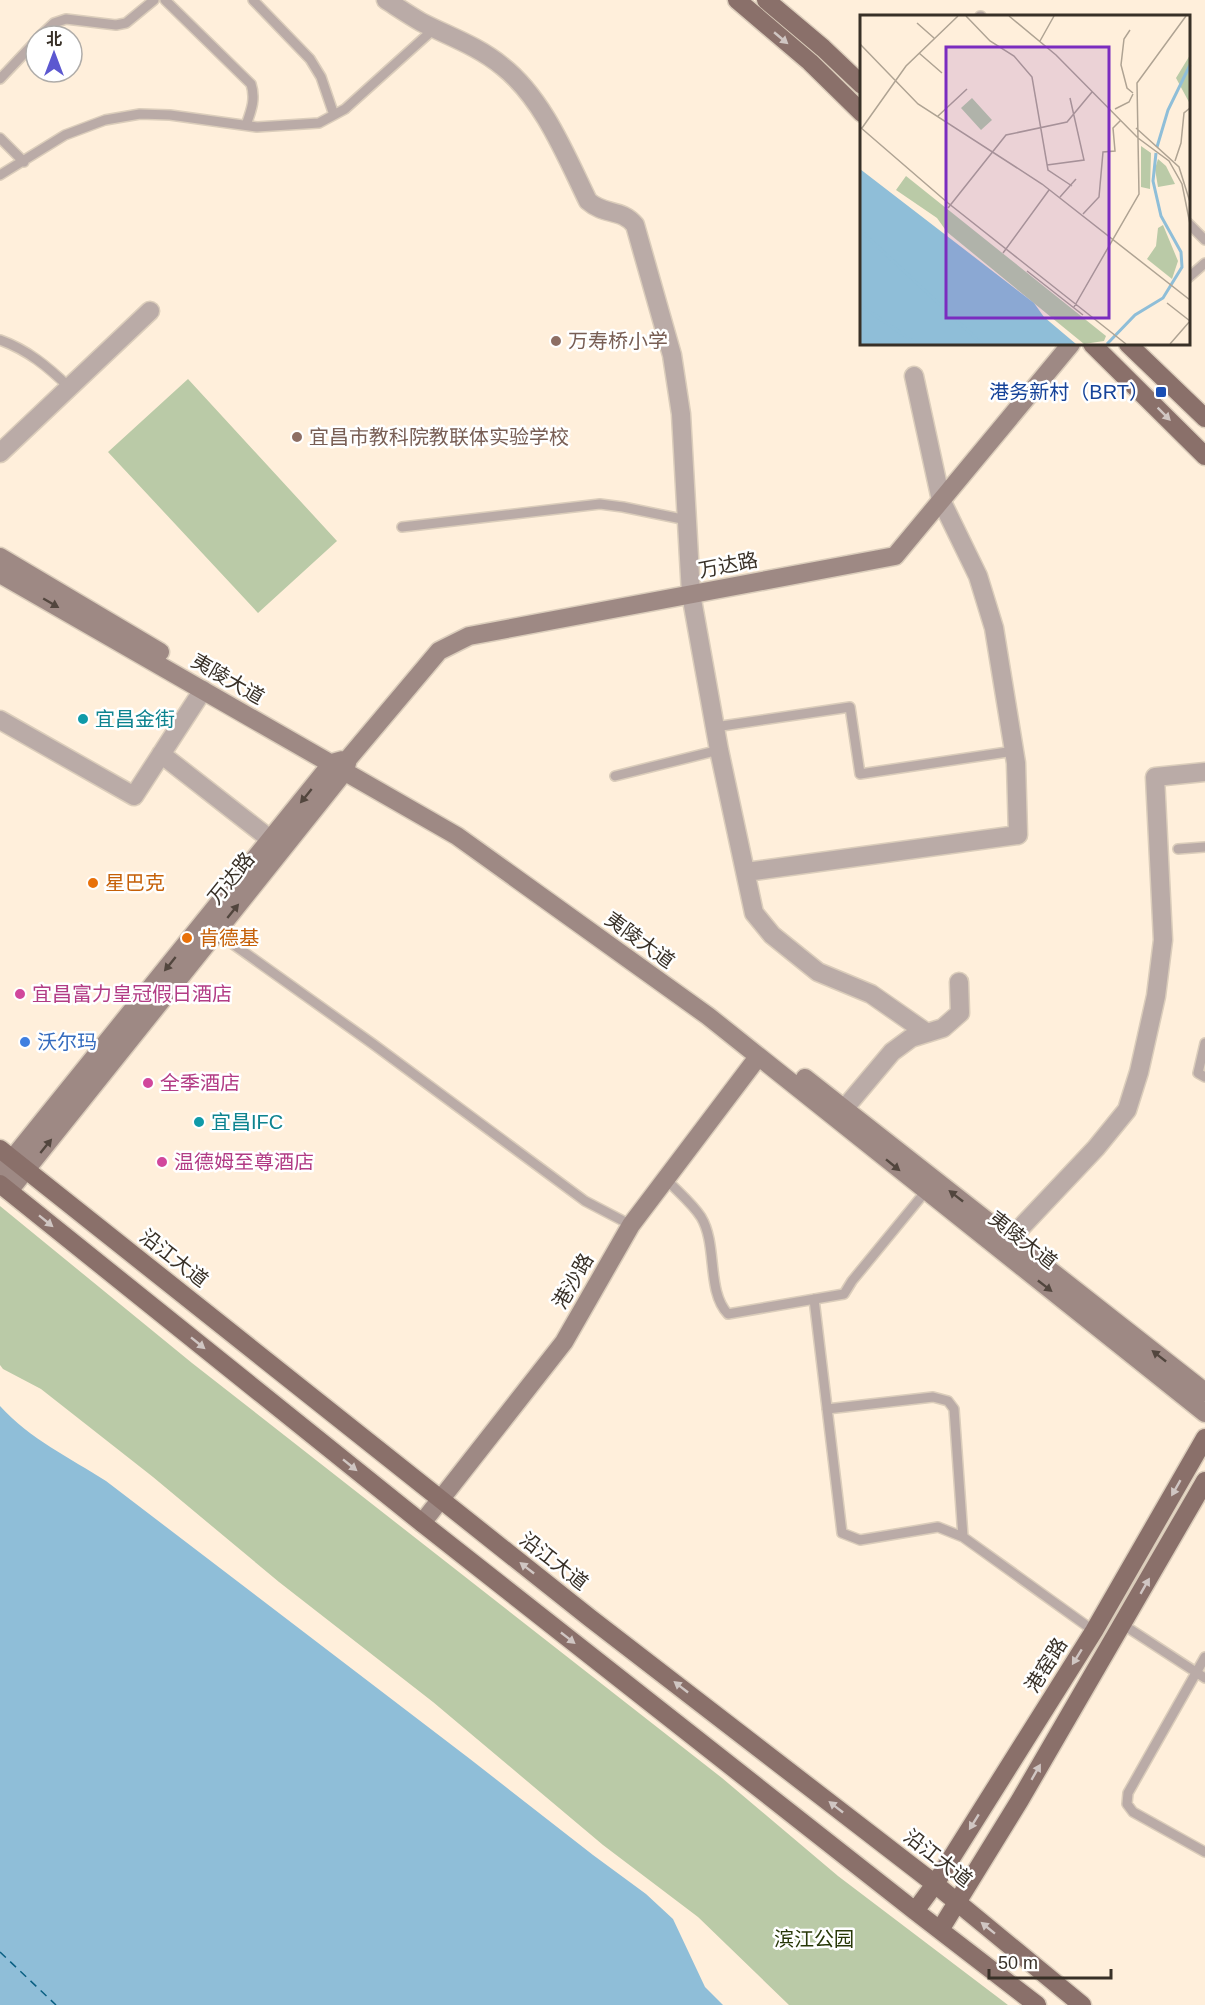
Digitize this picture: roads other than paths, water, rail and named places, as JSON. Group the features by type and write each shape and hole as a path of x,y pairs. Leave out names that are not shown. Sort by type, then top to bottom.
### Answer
{"main road":[{"path":"737,0 810,62 860,112"},
{"path":"766,0 823,48 860,84"},
{"name":"万达路","path":"4,1161 270,840 342,764 439,651 469,636 895,556 1070,345"},
{"path":"1093,345 1205,456"},
{"path":"1129,345 1205,418"},
{"name":"夷陵大道","path":"0,557 170,658 457,836 708,1016 1205,1413"},
{"name":"夷陵大道","path":"0,574 203,690 471,832 692,990 1205,1392"},
{"name":"万达路","path":"5,1188 26,1171 216,932 342,764"},
{"name":"港沙路","path":"422,1523 564,1342 631,1225 758,1057"},
{"name":"沿江大道","path":"4,1161 26,1171 590,1618 935,1884 1082,2005"},
{"path":"5,1188 422,1523 1037,2005"},
{"name":"港窑路","path":"915,1911 935,1884 1094,1631 1205,1438"},
{"path":"940,1930 1020,1800 1205,1481"}],"street":[{"path":"386,0 465,42 503,66 527,93 555,132 588,201 598,209 627,215 635,225 672,355 681,414 692,594 719,750 754,913 772,934 818,972 871,994 927,1033"},
{"path":"0,453 150,311"},
{"path":"746,872 1018,835 1014,751 994,628 978,576 941,500 914,376"},
{"path":"0,720 134,796 203,690"},
{"path":"161,754 270,840"},
{"path":"1010,1239 1096,1148 1126,1110 1144,1050 1156,996 1163,940 1155,777 1205,772"},
{"path":"844,1109 892,1052 910,1038 943,1028 960,1013 959,982"}],"lane":[{"path":"53,24 66,19 116,25 126,23 154,0"},
{"path":"165,0 251,84 254,94 253,106 246,126"},
{"path":"253,0 310,59 321,77 334,115"},
{"path":"0,175 65,135 105,120 140,114 170,115 246,126 292,126 319,123 345,109 435,28"},
{"path":"0,79 24,54"},
{"path":"0,138 24,162"},
{"path":"1190,225 1205,240"},
{"path":"1190,276 1205,263"},
{"path":"0,340 25,350 69,387"},
{"path":"402,527 600,504 687,520"},
{"path":"715,727 850,707 860,774 1014,751"},
{"path":"615,776 719,750"},
{"path":"1179,849 1205,847"},
{"path":"216,932 373,1044 585,1201 631,1225"},
{"path":"1205,1043 1198,1073 1205,1077"},
{"path":"666,1179 701,1217 708,1236 720,1305 728,1314 844,1294 852,1281 926,1191"},
{"path":"814,1299 842,1533 860,1540 938,1527 963,1537 1094,1631"},
{"path":"827,1409 933,1397 948,1401 954,1409 963,1537"},
{"path":"1122,1624 1205,1678"},
{"path":"1205,1657 1128,1792 1126,1804 1133,1812 1205,1852"}],"water":[{"path":"0,1406 37,1438 106,1481 646,1894 673,1919 705,1987 723,2005 0,2005"}],"place":[{"name":"万寿桥小学","path":"556,341"},
{"name":"港务新村（BRT）","path":"1161,392"},
{"name":"宜昌市教科院教联体实验学校","path":"297,437"},
{"name":"宜昌金街","path":"83,719"},
{"name":"星巴克","path":"93,883"},
{"name":"肯德基","path":"187,938"},
{"name":"宜昌富力皇冠假日酒店","path":"20,994"},
{"name":"沃尔玛","path":"25,1042"},
{"name":"全季酒店","path":"148,1083"},
{"name":"宜昌IFC","path":"199,1122"},
{"name":"温德姆至尊酒店","path":"162,1162"}],"park label":[{"name":"滨江公园","path":"814,1939"}]}
